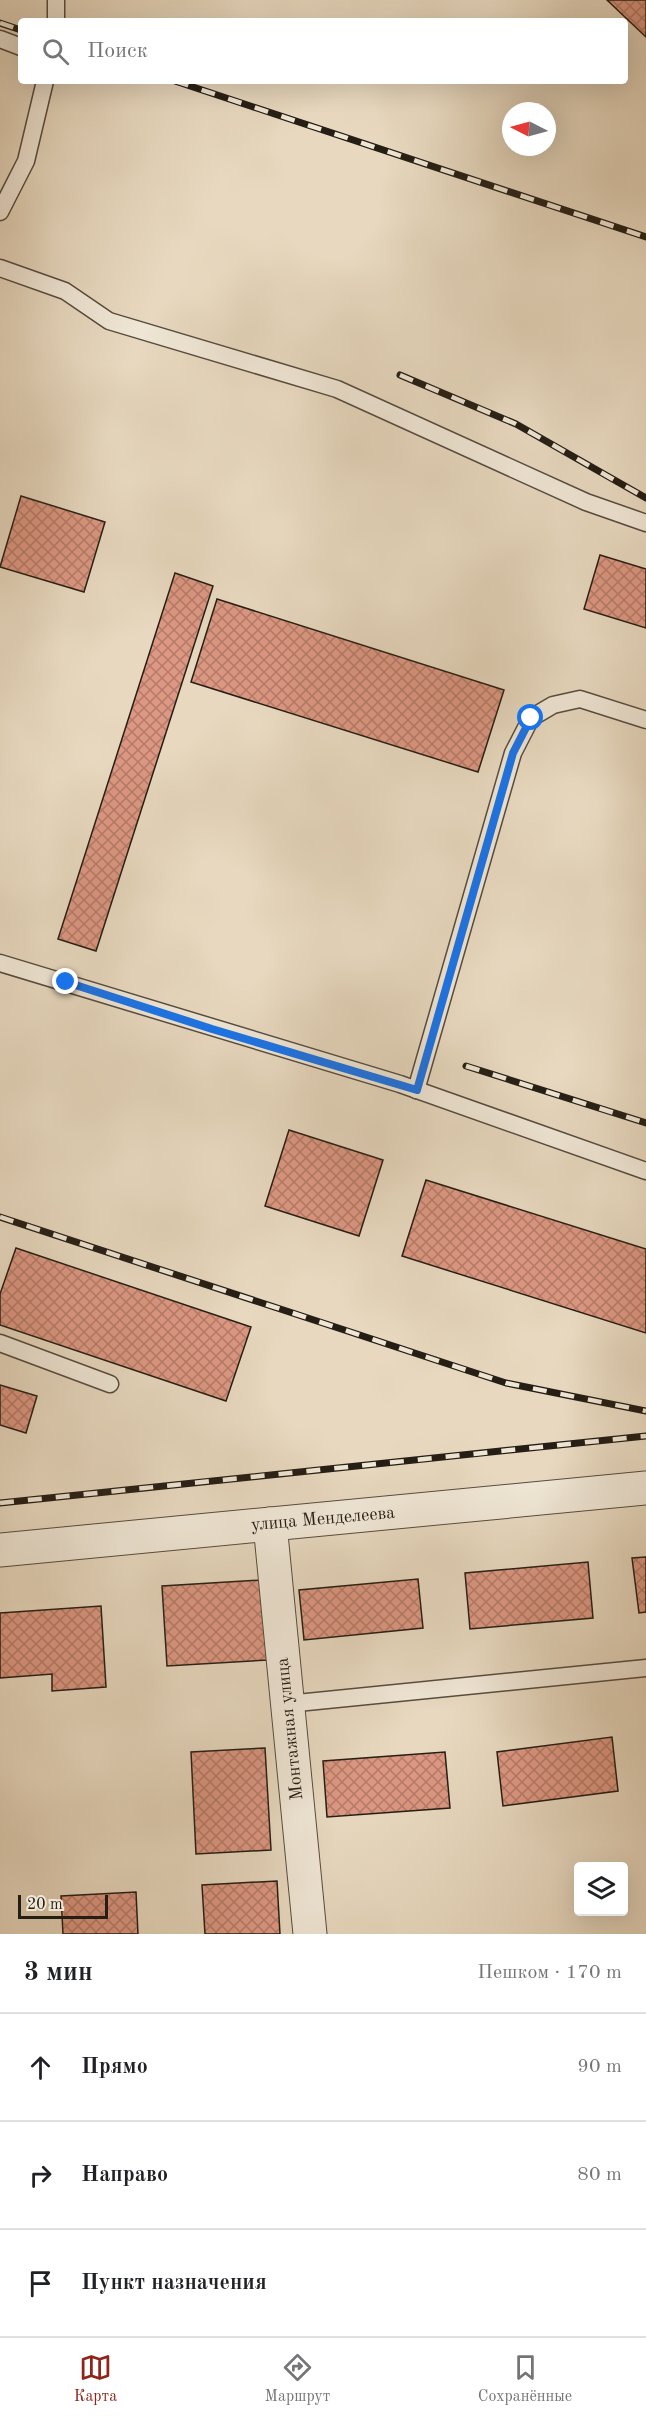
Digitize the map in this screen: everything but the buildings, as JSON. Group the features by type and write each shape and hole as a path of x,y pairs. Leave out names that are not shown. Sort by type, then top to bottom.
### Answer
{"street":[{"name":"улица Менделеева","path":"0,1550 646,1488"},
{"name":"Монтажная улица","path":"270,1524 310,1934"}],"lane":[{"path":"56,0 56,18"},
{"path":"0,39 18,45"},
{"path":"0,212 26,160 44,84"},
{"path":"0,268 65,291 109,321 337,389 586,502 646,523"},
{"path":"417,1090 513,753 531,718 553,705 580,699 646,720"},
{"path":"0,963 417,1090 646,1171"},
{"path":"0,1343 110,1384"},
{"path":"287,1704 646,1668"}],"railway":[{"path":"0,23 18,29"},
{"path":"184,84 646,237"},
{"path":"400,375 516,424 646,498"},
{"path":"466,1066 646,1123"},
{"path":"0,1217 506,1383 646,1411"},
{"path":"0,1503 646,1436"}],"route":[{"path":"66,982 212,1029 417,1090 513,753 531,718"}]}
